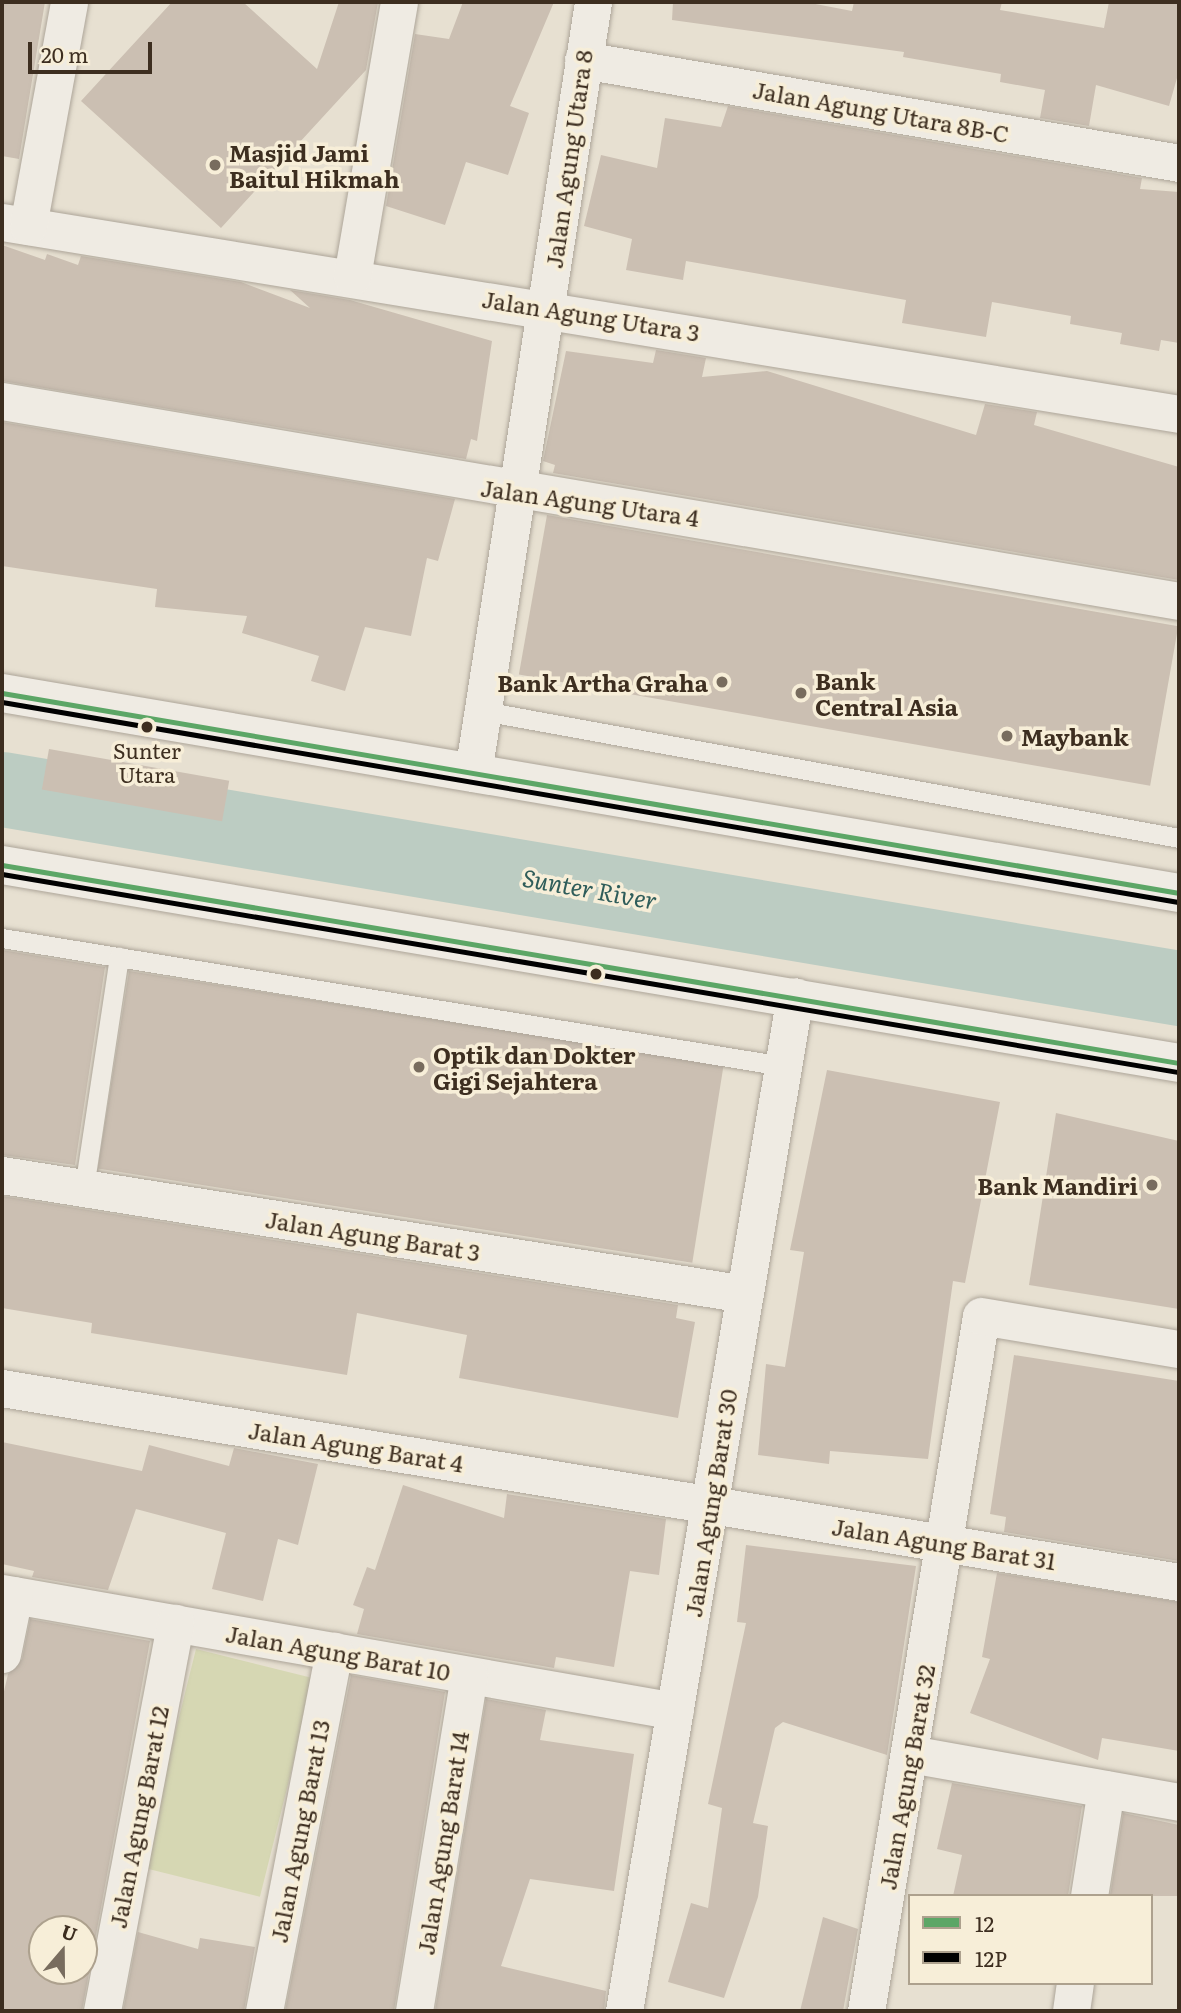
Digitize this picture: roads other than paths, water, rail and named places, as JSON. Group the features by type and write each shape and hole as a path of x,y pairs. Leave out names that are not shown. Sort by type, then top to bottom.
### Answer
{"main road":[{"path":"2,693 1179,893"},
{"path":"2,865 795,996 1179,1063"}],"street":[{"path":"15,224 69,2"},
{"path":"352,277 399,2"},
{"name":"Jalan Agung Utara 8","path":"473,774 593,2"},
{"name":"Jalan Agung Utara 8B-C","path":"583,60 1179,163"},
{"name":"Jalan Agung Utara 3","path":"15,224 547,307 1179,414"},
{"name":"Jalan Agung Utara 4","path":"2,401 518,491 1179,601"},
{"name":"Jalan Agung Barat 30","path":"624,2011 795,996"},
{"name":"Jalan Agung Barat 3","path":"2,1175 745,1294"},
{"name":"Jalan Agung Barat 32","path":"866,2011 947,1544 981,1316 1179,1349"},
{"name":"Jalan Agung Barat 4","path":"2,1388 710,1504"},
{"name":"Jalan Agung Barat 31","path":"710,1504 1179,1581"},
{"path":"2,1654 8,1594"},
{"name":"Jalan Agung Barat 10","path":"8,1594 675,1711"},
{"name":"Jalan Agung Barat 12","path":"102,2011 175,1623"},
{"name":"Jalan Agung Barat 13","path":"264,2011 334,1651"},
{"name":"Jalan Agung Barat 14","path":"414,2011 469,1675"},
{"path":"910,1754 1179,1802"},
{"path":"1089,1894 1106,1789"},
{"path":"1070,2011 1075,1985"}],"lane":[{"path":"483,711 1179,838"},
{"path":"2,938 783,1066"},
{"path":"84,1188 119,957"}],"waterway":[{"name":"Sunter River","path":"2,789 1179,988"}],"place":[{"name":"Masjid Jami Baitul Hikmah","path":"215,165"},
{"name":"Bank Artha Graha","path":"722,682"},
{"name":"Bank Central Asia","path":"801,693"},
{"name":"Sunter Utara","path":"147,727"},
{"name":"Maybank","path":"1007,736"},
{"name":"Optik dan Dokter Gigi Sejahtera","path":"419,1067"},
{"name":"Bank Mandiri","path":"1152,1185"}]}
